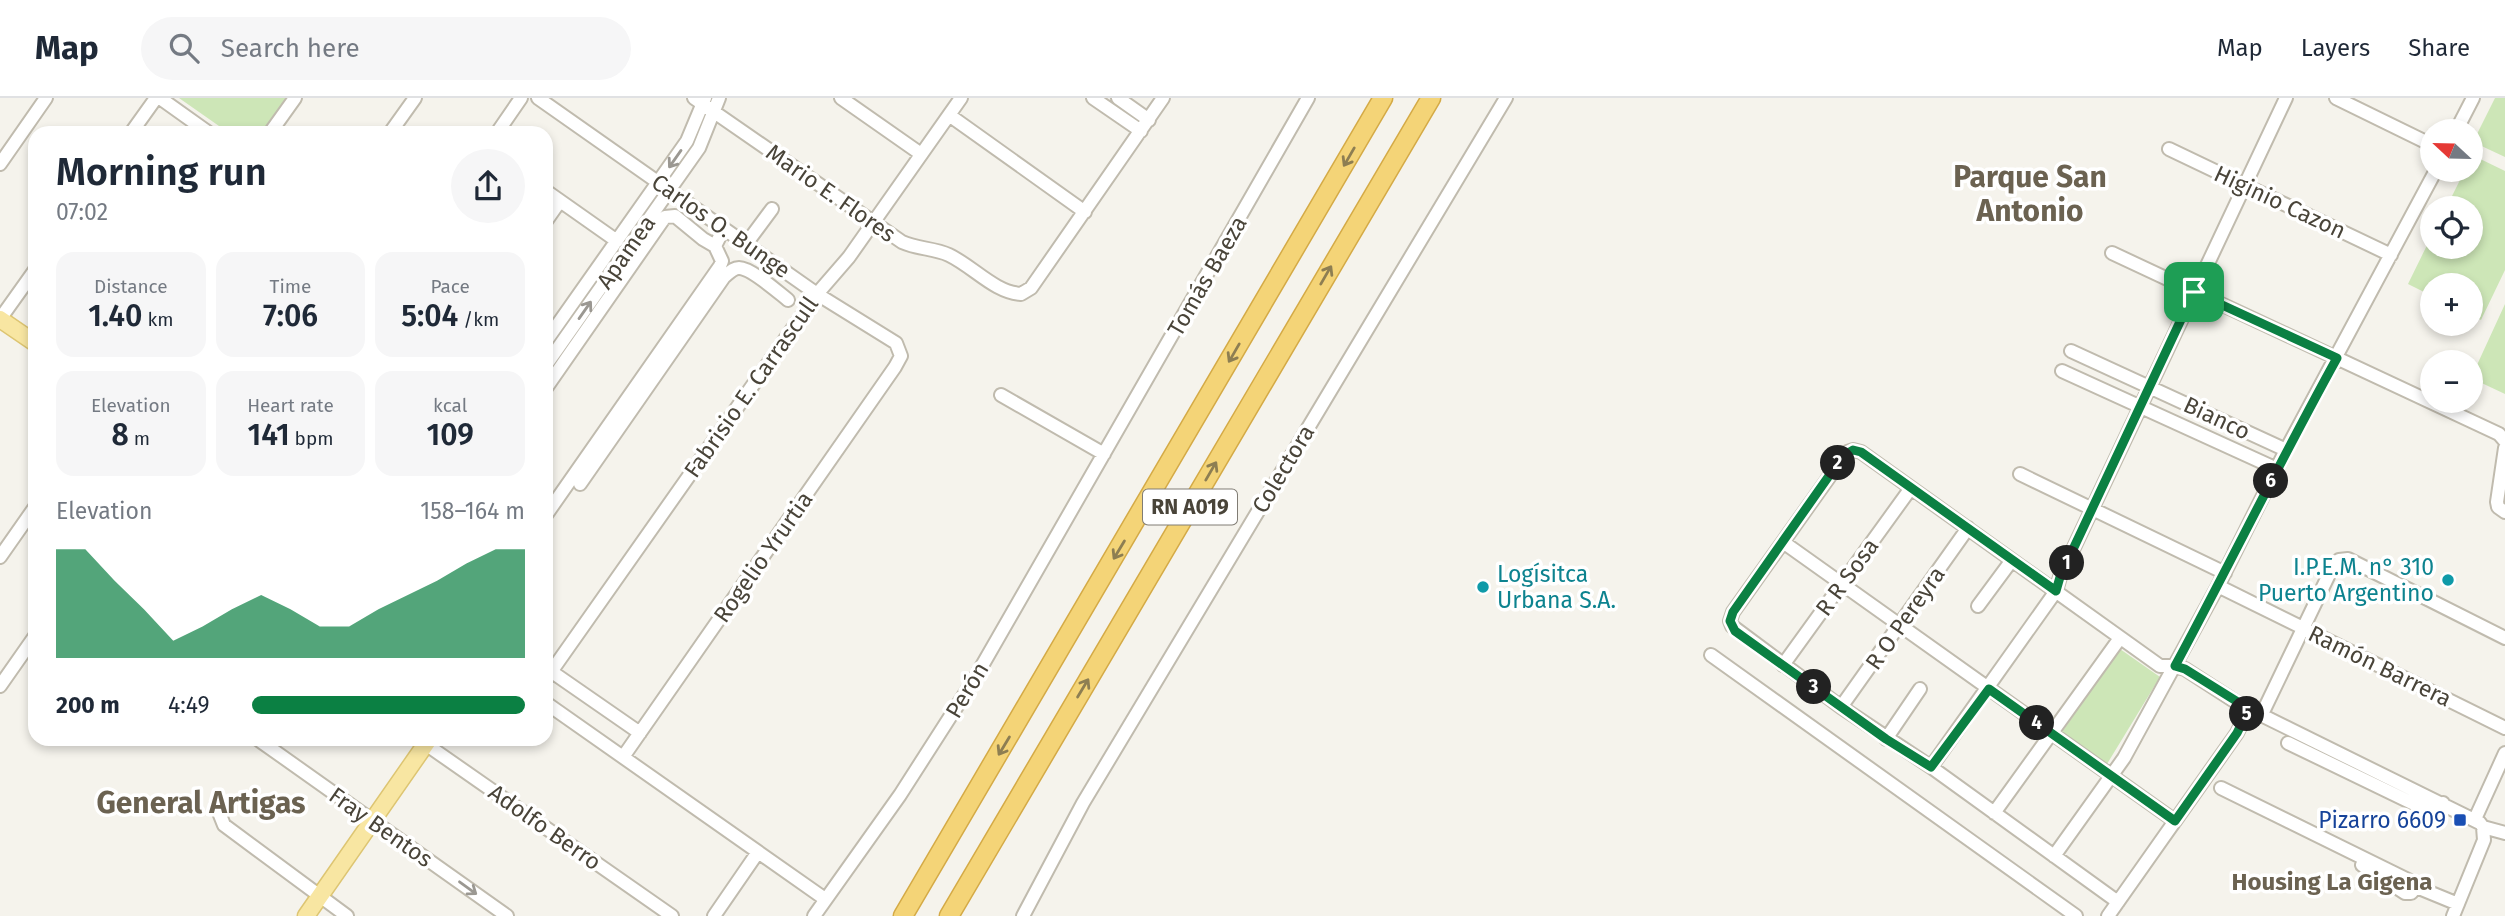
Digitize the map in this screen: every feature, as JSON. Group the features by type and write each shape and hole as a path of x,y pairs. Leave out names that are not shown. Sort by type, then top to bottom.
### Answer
{"highway":[{"name":"RN A019","path":"903,916 1383,98"},
{"name":"RN A019","path":"949,916 1431,98"},
{"path":"962,916 1007,838 1067,716"},
{"path":"891,916 952,833"}],"main road":[{"path":"0,319 28,338"},
{"path":"306,916 421,746"}],"street":[{"path":"2,157 46,98"},
{"path":"136,126 158,98 199,126"},
{"path":"275,126 295,98"},
{"path":"395,126 415,98"},
{"path":"502,126 521,98"},
{"name":"Carlos O. Bunge","path":"538,98 817,294 895,343 901,356"},
{"name":"Apamea","path":"553,354 664,186 704,103 719,98"},
{"path":"841,98 857,103 921,154"},
{"name":"Fabrisio E. Carrascull","path":"553,670 817,294 849,257 961,98"},
{"path":"1093,98 1141,131"},
{"path":"1118,98 1149,120"},
{"path":"949,115 1085,212 1164,98"},
{"name":"Tomás Baeza","path":"1104,454 1308,98"},
{"name":"Colectora","path":"1023,916 1090,791 1506,98"},
{"path":"1931,767 1989,689 2056,591 2060,577 2286,98"},
{"path":"2336,98 2420,139"},
{"path":"2462,119 2473,98"},
{"name":"Mario E. Flores","path":"704,103 911,247 948,254 1010,293 1021,294 1031,288 1085,212"},
{"name":"Higinio Cazon","path":"2169,149 2391,255"},
{"path":"2054,856 2112,777 2175,666 2429,182"},
{"name":"Apamea","path":"553,331 617,241 664,186"},
{"path":"553,196 617,241"},
{"path":"553,211 560,201"},
{"path":"746,244 772,209"},
{"path":"553,378 665,218 675,216 715,246 722,261 720,266 553,505"},
{"path":"715,246 724,228"},
{"path":"2112,253 2490,429 2505,441"},
{"path":"748,270 760,254"},
{"path":"580,484 724,277 733,270 748,270 788,299"},
{"path":"0,319 28,280"},
{"name":"Bianco","path":"2071,351 2286,450"},
{"name":"Rogelio Yrurtia","path":"623,757 901,356"},
{"path":"2062,371 2277,469"},
{"path":"1001,395 1104,454"},
{"path":"2490,429 2505,430"},
{"path":"2505,448 2497,502 2498,507 2505,512"},
{"path":"2118,902 1931,767 1886,739 1735,631 1730,621 1733,612 1843,456 1853,450 1861,452 2160,666 2185,669 2249,709 2479,823 2505,833"},
{"name":"Perón","path":"814,916 900,795 958,705 1104,454"},
{"path":"2020,474 2225,573"},
{"name":"R R Sosa","path":"1783,665 1911,488"},
{"path":"0,557 28,517"},
{"name":"R O Pereyra","path":"1841,707 1968,528"},
{"path":"1783,542 2175,821"},
{"path":"2262,714 2334,564 2339,560 2348,559 2505,638"},
{"path":"1978,606 2012,560"},
{"name":"Ramón Barrera","path":"2218,586 2505,728"},
{"path":"1994,813 2120,638"},
{"path":"0,685 28,646"},
{"path":"1711,655 2076,916"},
{"path":"553,679 640,733"},
{"path":"1886,739 1920,689"},
{"path":"553,708 825,899"},
{"path":"2108,916 2237,733 2249,709"},
{"path":"2288,743 2437,815 2443,803"},
{"name":"Fray Bentos","path":"267,746 507,916"},
{"name":"Adolfo Berro","path":"431,746 672,916"},
{"path":"2221,788 2315,835 2405,893 2411,892 2417,886 2456,912 2484,840 2479,823 2505,753"},
{"path":"216,804 224,825 347,916"},
{"path":"714,916 758,852"}],"green space":[{"path":"179,98 290,98 271,126 219,126"},
{"path":"2495,98 2505,98 2505,157 2483,147 2483,122"},
{"path":"2483,160 2505,171 2505,270 2483,316 2483,273 2420,273 2420,290 2408,284 2420,259 2483,259 2483,196 2452,196 2459,182 2483,182"},
{"path":"2505,304 2505,394 2483,384 2483,352"},
{"path":"2120,649 2160,677 2107,764 2062,732"}],"place":[{"name":"I.P.E.M. n° 310 Puerto Argentino","path":"2448,580"},
{"name":"Logísitca Urbana S.A.","path":"1483,587"},
{"name":"Pizarro 6609","path":"2460,820"}],"district":[{"name":"Parque San Antonio","path":"2030,194"},
{"name":"General Artigas","path":"201,803"},
{"name":"Housing La Gigena","path":"2332,882"}],"route":[{"path":"2194,292 2337,358 2286,450 2175,666 2185,669 2249,709 2237,733 2175,821 1989,689 1931,767 1886,739 1735,631 1730,621 1733,612 1843,456 1853,450 1861,452 2056,591 2060,577 2194,292"}]}
